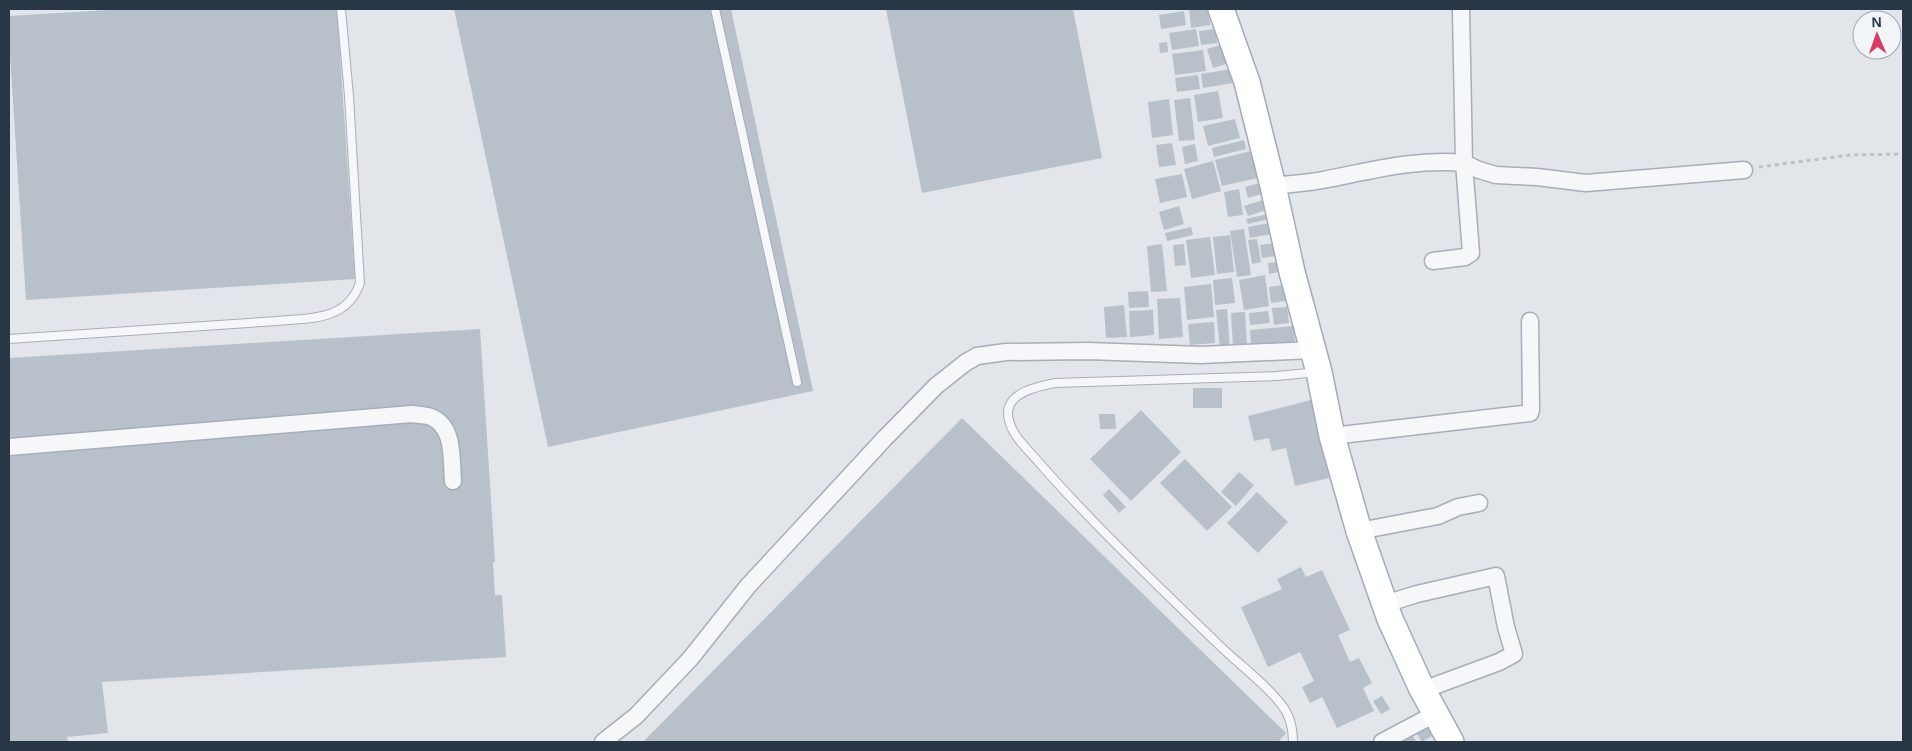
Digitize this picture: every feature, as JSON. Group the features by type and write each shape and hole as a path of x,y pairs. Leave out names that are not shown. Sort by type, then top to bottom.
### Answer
{"main road":[{"path":"1221,9 1247,82 1292,272 1316,361 1332,436 1358,531 1385,604 1423,690 1451,742"}],"street":[{"path":"1433,262 1466,257 1471,253 1464,163 1461,9"},
{"path":"1273,186 1321,180 1392,166 1446,161 1464,163 1478,170 1496,175 1537,177 1586,183 1744,170"},
{"path":"1332,436 1526,415 1531,410 1530,321"},
{"path":"603,742 636,716 690,658 748,586 885,438 936,386 977,356 1006,352 1088,351 1316,361"},
{"path":"9,447 412,414 429,416 438,420 445,428 450,443 453,481"},
{"path":"1358,531 1438,516 1458,507 1479,503"},
{"path":"1385,604 1424,592 1496,576 1514,654 1498,662 1423,690"},
{"path":"1382,742 1435,714"}],"lane":[{"path":"9,339 319,317 338,312 347,304 356,293 360,283 349,96 341,9"},
{"path":"715,9 797,382"},
{"path":"1293,742 1290,718 1281,704 1257,678 1220,646 1118,547 1015,434 1009,423 1008,411 1012,401 1022,393 1056,383 1277,376 1316,361"}],"path":[{"path":"1744,170 1850,155 1903,154"}],"building":[{"path":"124,9 337,9 355,279 26,300 9,16"},
{"path":"454,9 731,9 813,391 548,447"},
{"path":"886,9 1073,9 1102,158 922,193"},
{"path":"1189,9 1208,9 1210,25 1191,28"},
{"path":"1184,11 1186,25 1161,29 1159,15"},
{"path":"1196,29 1199,46 1172,50 1169,33"},
{"path":"1215,29 1217,43 1201,45 1199,31"},
{"path":"1167,42 1168,52 1160,53 1159,43"},
{"path":"1220,45 1226,64 1213,68 1207,49"},
{"path":"1203,50 1206,71 1175,75 1172,54"},
{"path":"1231,69 1233,83 1203,88 1201,74"},
{"path":"1198,75 1200,89 1177,92 1175,78"},
{"path":"1218,91 1223,118 1198,122 1194,95"},
{"path":"1190,98 1195,140 1179,141 1174,100"},
{"path":"1169,99 1173,135 1152,138 1148,102"},
{"path":"1235,119 1240,138 1208,146 1203,126"},
{"path":"1244,140 1246,149 1214,157 1212,148"},
{"path":"1172,143 1176,165 1159,167 1156,145"},
{"path":"1195,144 1198,161 1185,164 1182,147"},
{"path":"1255,150 1262,177 1222,186 1215,160"},
{"path":"1213,161 1221,191 1192,199 1184,169"},
{"path":"1182,174 1187,197 1160,203 1155,179"},
{"path":"1259,183 1262,194 1248,198 1245,187"},
{"path":"1239,189 1243,215 1228,217 1224,192"},
{"path":"1263,200 1266,210 1248,216 1244,206"},
{"path":"1179,206 1184,224 1164,230 1159,212"},
{"path":"1268,214 1269,219 1248,224 1246,219"},
{"path":"1269,223 1271,234 1250,238 1248,227"},
{"path":"1191,227 1193,235 1167,241 1165,233"},
{"path":"1244,229 1251,275 1237,277 1230,231"},
{"path":"1230,235 1234,272 1217,274 1213,237"},
{"path":"1210,237 1215,275 1191,278 1186,240"},
{"path":"1257,239 1261,262 1252,264 1248,240"},
{"path":"1275,243 1276,256 1262,258 1260,245"},
{"path":"1162,244 1167,291 1151,292 1147,246"},
{"path":"1184,244 1186,265 1175,266 1173,245"},
{"path":"1278,262 1279,272 1269,274 1268,263"},
{"path":"1265,275 1269,306 1244,310 1239,280"},
{"path":"1232,278 1235,303 1215,305 1213,280"},
{"path":"1211,284 1214,317 1187,320 1184,287"},
{"path":"1284,285 1286,301 1271,303 1269,287"},
{"path":"1148,291 1149,307 1129,308 1128,292"},
{"path":"1180,298 1183,337 1159,339 1157,299"},
{"path":"1124,305 1127,337 1106,338 1104,307"},
{"path":"1287,307 1289,323 1274,325 1272,308"},
{"path":"1227,309 1230,348 1220,349 1216,310"},
{"path":"1153,310 1154,335 1130,337 1129,311"},
{"path":"1268,311 1270,323 1250,325 1249,313"},
{"path":"1245,312 1247,346 1233,347 1231,313"},
{"path":"1214,322 1215,343 1190,345 1188,324"},
{"path":"1293,326 1295,342 1251,346 1250,330"},
{"path":"480,329 495,562 493,562 495,595 502,595 506,657 102,682 108,733 67,737 68,742 9,742 9,358"},
{"path":"1193,388 1222,388 1222,408 1193,408"},
{"path":"1311,400 1329,478 1295,486 1286,448 1272,451 1269,438 1254,441 1248,416"},
{"path":"1141,410 1181,452 1131,501 1090,459"},
{"path":"1099,414 1115,414 1116,429 1100,429"},
{"path":"962,418 1286,733 1278,742 643,742"},
{"path":"1185,459 1232,507 1207,531 1160,483"},
{"path":"1239,472 1254,485 1236,506 1221,492"},
{"path":"1109,489 1126,507 1119,513 1103,495"},
{"path":"1257,492 1288,522 1258,553 1227,523"},
{"path":"1301,567 1306,577 1322,570 1350,630 1338,635 1350,662 1359,658 1372,683 1363,688 1374,711 1337,728 1322,697 1310,703 1302,687 1314,681 1300,652 1268,667 1241,607 1282,589 1277,579"},
{"path":"1382,696 1390,709 1381,714 1373,701"},
{"path":"1428,723 1435,734 1422,742 1415,731"},
{"path":"1412,735 1417,742 1402,742"}]}
